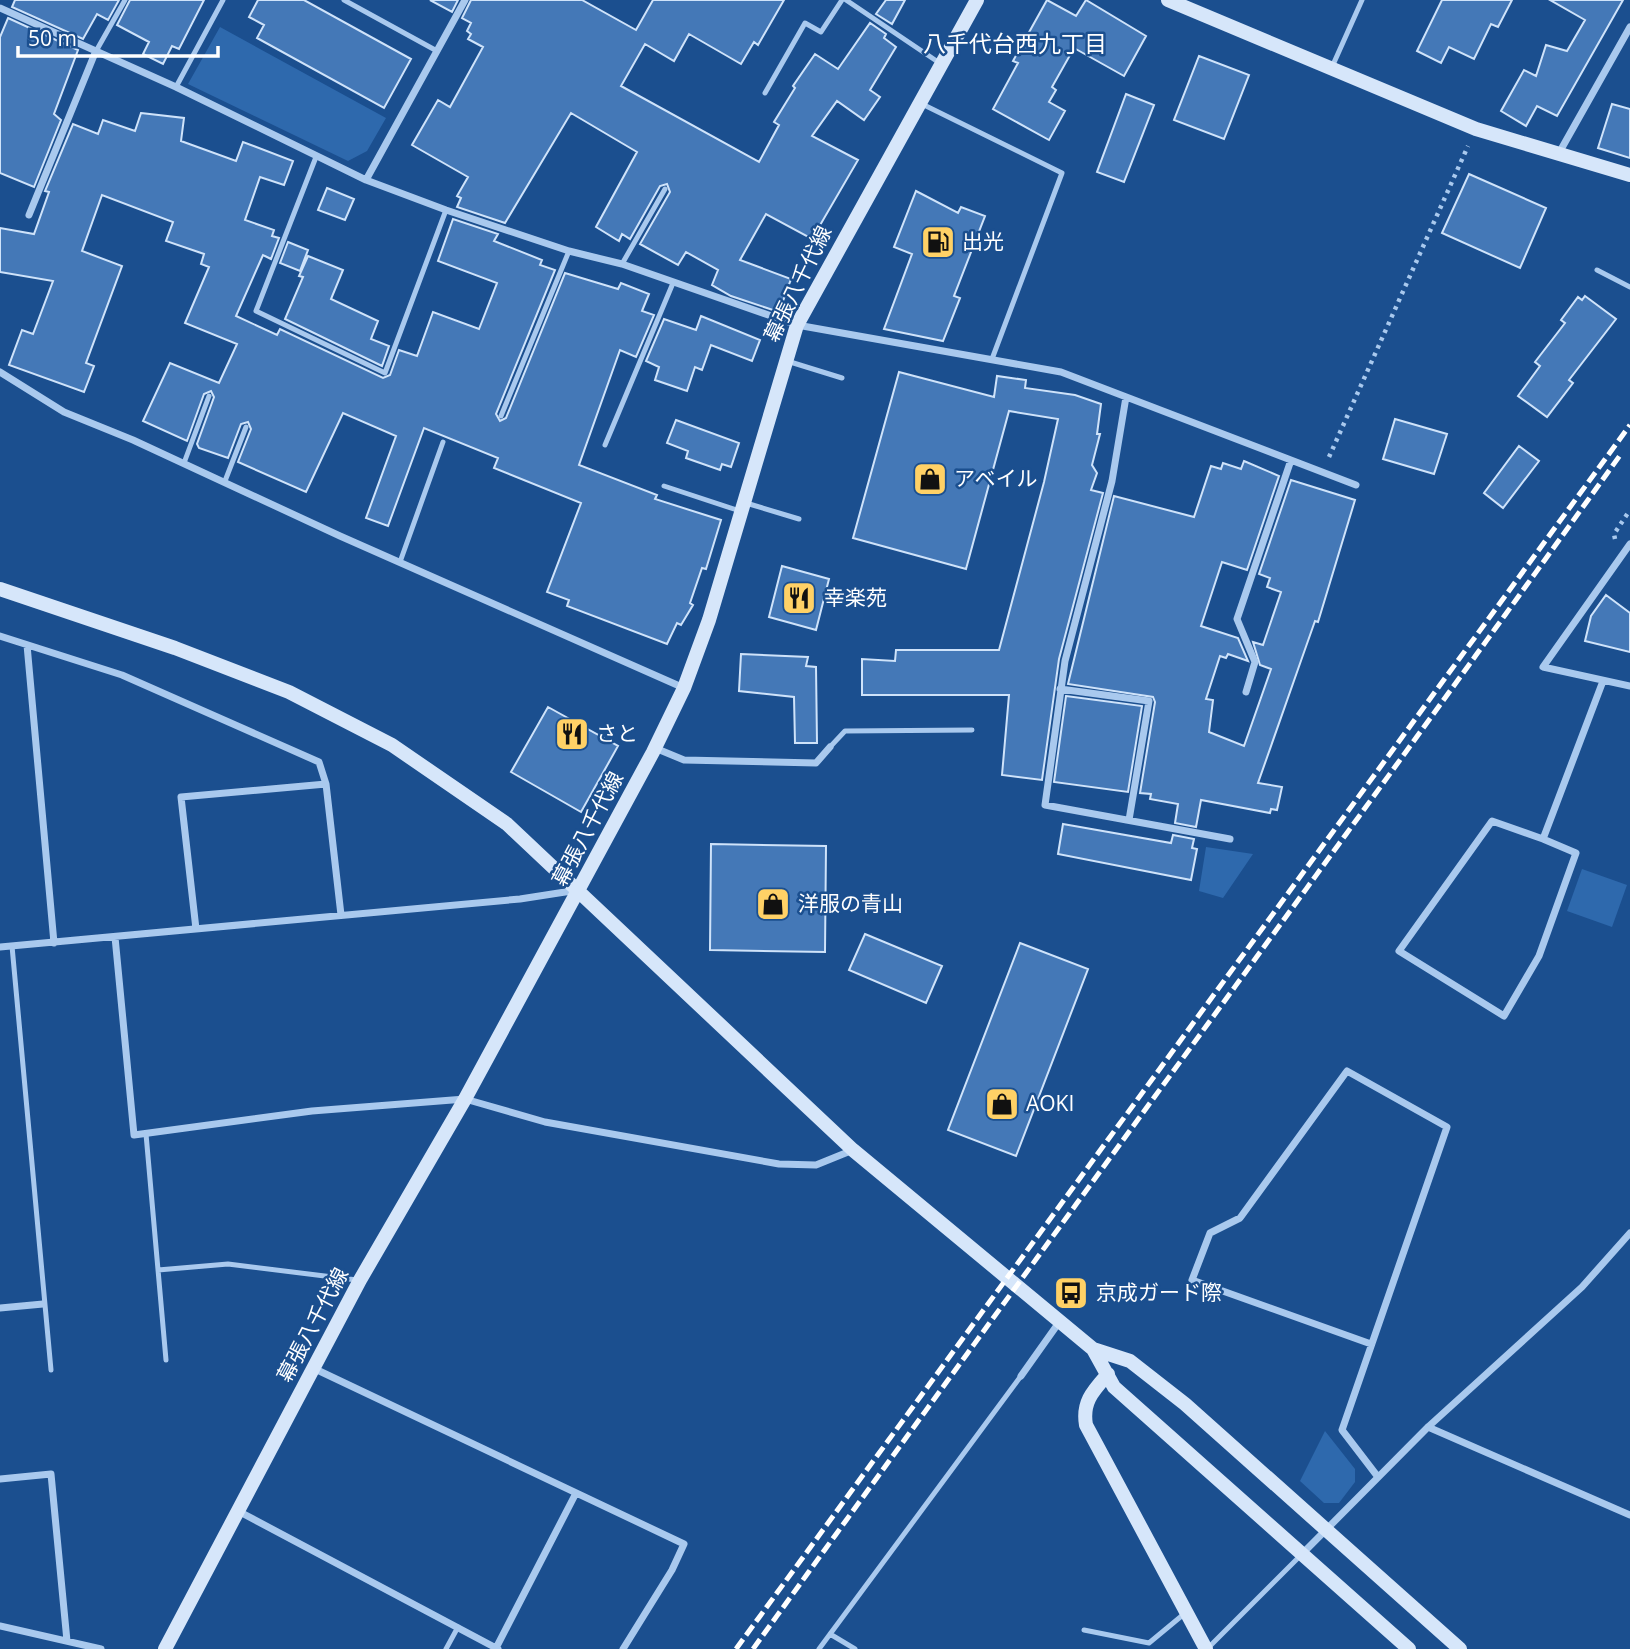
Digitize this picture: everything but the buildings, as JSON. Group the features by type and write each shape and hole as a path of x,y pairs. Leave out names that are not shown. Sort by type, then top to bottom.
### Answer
{"street":[{"path":"366,180 465,0"},
{"name":"幕張八千代線","path":"165,1649 360,1280 465,1099 655,748 684,688 709,620 784,360 797,325 977,0"},
{"path":"1168,0 1476,129 1630,175"},
{"path":"0,8 95,53 176,87 366,180 446,210 569,251 622,264 797,325 1061,372 1356,485"},
{"path":"1559,153 1630,27"},
{"path":"29,215 95,53"},
{"path":"0,372 64,412 225,481 684,688"},
{"path":"1126,397 1112,481 1065,661 1045,805 1230,839"},
{"path":"1246,692 1255,662 1237,619 1291,460"},
{"path":"1630,544 1543,667 1630,687"},
{"path":"0,589 175,648 289,692 392,745 507,824 853,1150 1093,1349 1114,1387 1409,1649"},
{"path":"0,636 122,675 318,762 326,784 341,915"},
{"path":"27,645 54,943"},
{"path":"1543,839 1603,681"},
{"path":"1060,689 1149,701 1129,820"},
{"path":"655,748 684,760 816,763 830,747"},
{"path":"196,929 181,797 326,784"},
{"path":"1492,821 1543,839 1576,853 1539,956 1504,1016 1399,951 1492,821"},
{"path":"0,947 520,899 578,890"},
{"path":"115,937 134,1135 312,1111 465,1099 545,1122 779,1164 816,1165 853,1150"},
{"path":"1371,1344 1192,1280 1210,1233 1240,1218 1347,1071 1447,1127 1342,1430 1378,1477"},
{"path":"1302,1554 1428,1427 1582,1287 1630,1233"},
{"path":"0,1308 43,1304"},
{"path":"1021,1376 1060,1321"},
{"path":"1093,1349 1130,1361 1185,1404 1460,1649"},
{"path":"313,1368 684,1544 672,1570 623,1649"},
{"path":"1108,1374 1088,1396 1085,1405 1086,1425 1207,1649"},
{"path":"1428,1427 1630,1515"},
{"path":"0,1479 51,1474 66,1641"},
{"path":"238,1511 497,1648 576,1493"},
{"path":"0,1626 101,1649"}],"lane":[{"path":"95,53 125,0"},
{"path":"176,87 223,0"},
{"path":"344,0 437,51"},
{"path":"765,93 805,23 821,32 844,0 941,64"},
{"path":"1332,67 1362,0"},
{"path":"919,103 1062,173 992,359"},
{"path":"316,157 256,312 385,373 446,210"},
{"path":"622,264 666,189"},
{"path":"501,416 569,251"},
{"path":"1597,270 1630,287"},
{"path":"605,445 673,283"},
{"path":"784,360 842,378"},
{"path":"184,463 209,396"},
{"path":"225,481 246,427"},
{"path":"400,562 443,442"},
{"path":"664,486 799,519"},
{"path":"830,747 845,732 972,730"},
{"path":"12,946 51,1370"},
{"path":"146,1134 166,1360"},
{"path":"158,1270 228,1264 360,1280"},
{"path":"819,1649 1021,1376"},
{"path":"1207,1649 1302,1554"},
{"path":"1084,1630 1149,1643 1186,1612"},
{"path":"446,1649 457,1627"},
{"path":"830,1634 855,1649"}],"path":[{"path":"1322,472 1476,129"}],"shaded area":[{"path":"220,27 386,118 367,151 348,161 188,84"},
{"path":"1206,847 1253,854 1223,898 1199,891"},
{"path":"1582,869 1627,885 1612,927 1567,911"},
{"path":"1325,1431 1355,1469 1355,1482 1339,1503 1324,1503 1300,1481"}],"railway":[{"path":"736,1649 1630,425"},
{"path":"753,1649 1621,454"}],"place":[{"name":"出光","path":"938,242"},
{"name":"アベイル","path":"930,479"},
{"name":"幸楽苑","path":"799,598"},
{"name":"さと","path":"572,734"},
{"name":"洋服の青山","path":"773,904"},
{"name":"AOKI","path":"1002,1104"},
{"name":"京成ガード際","path":"1071,1293"}],"district":[{"name":"八千代台西九丁目","path":"1015,44"}]}
